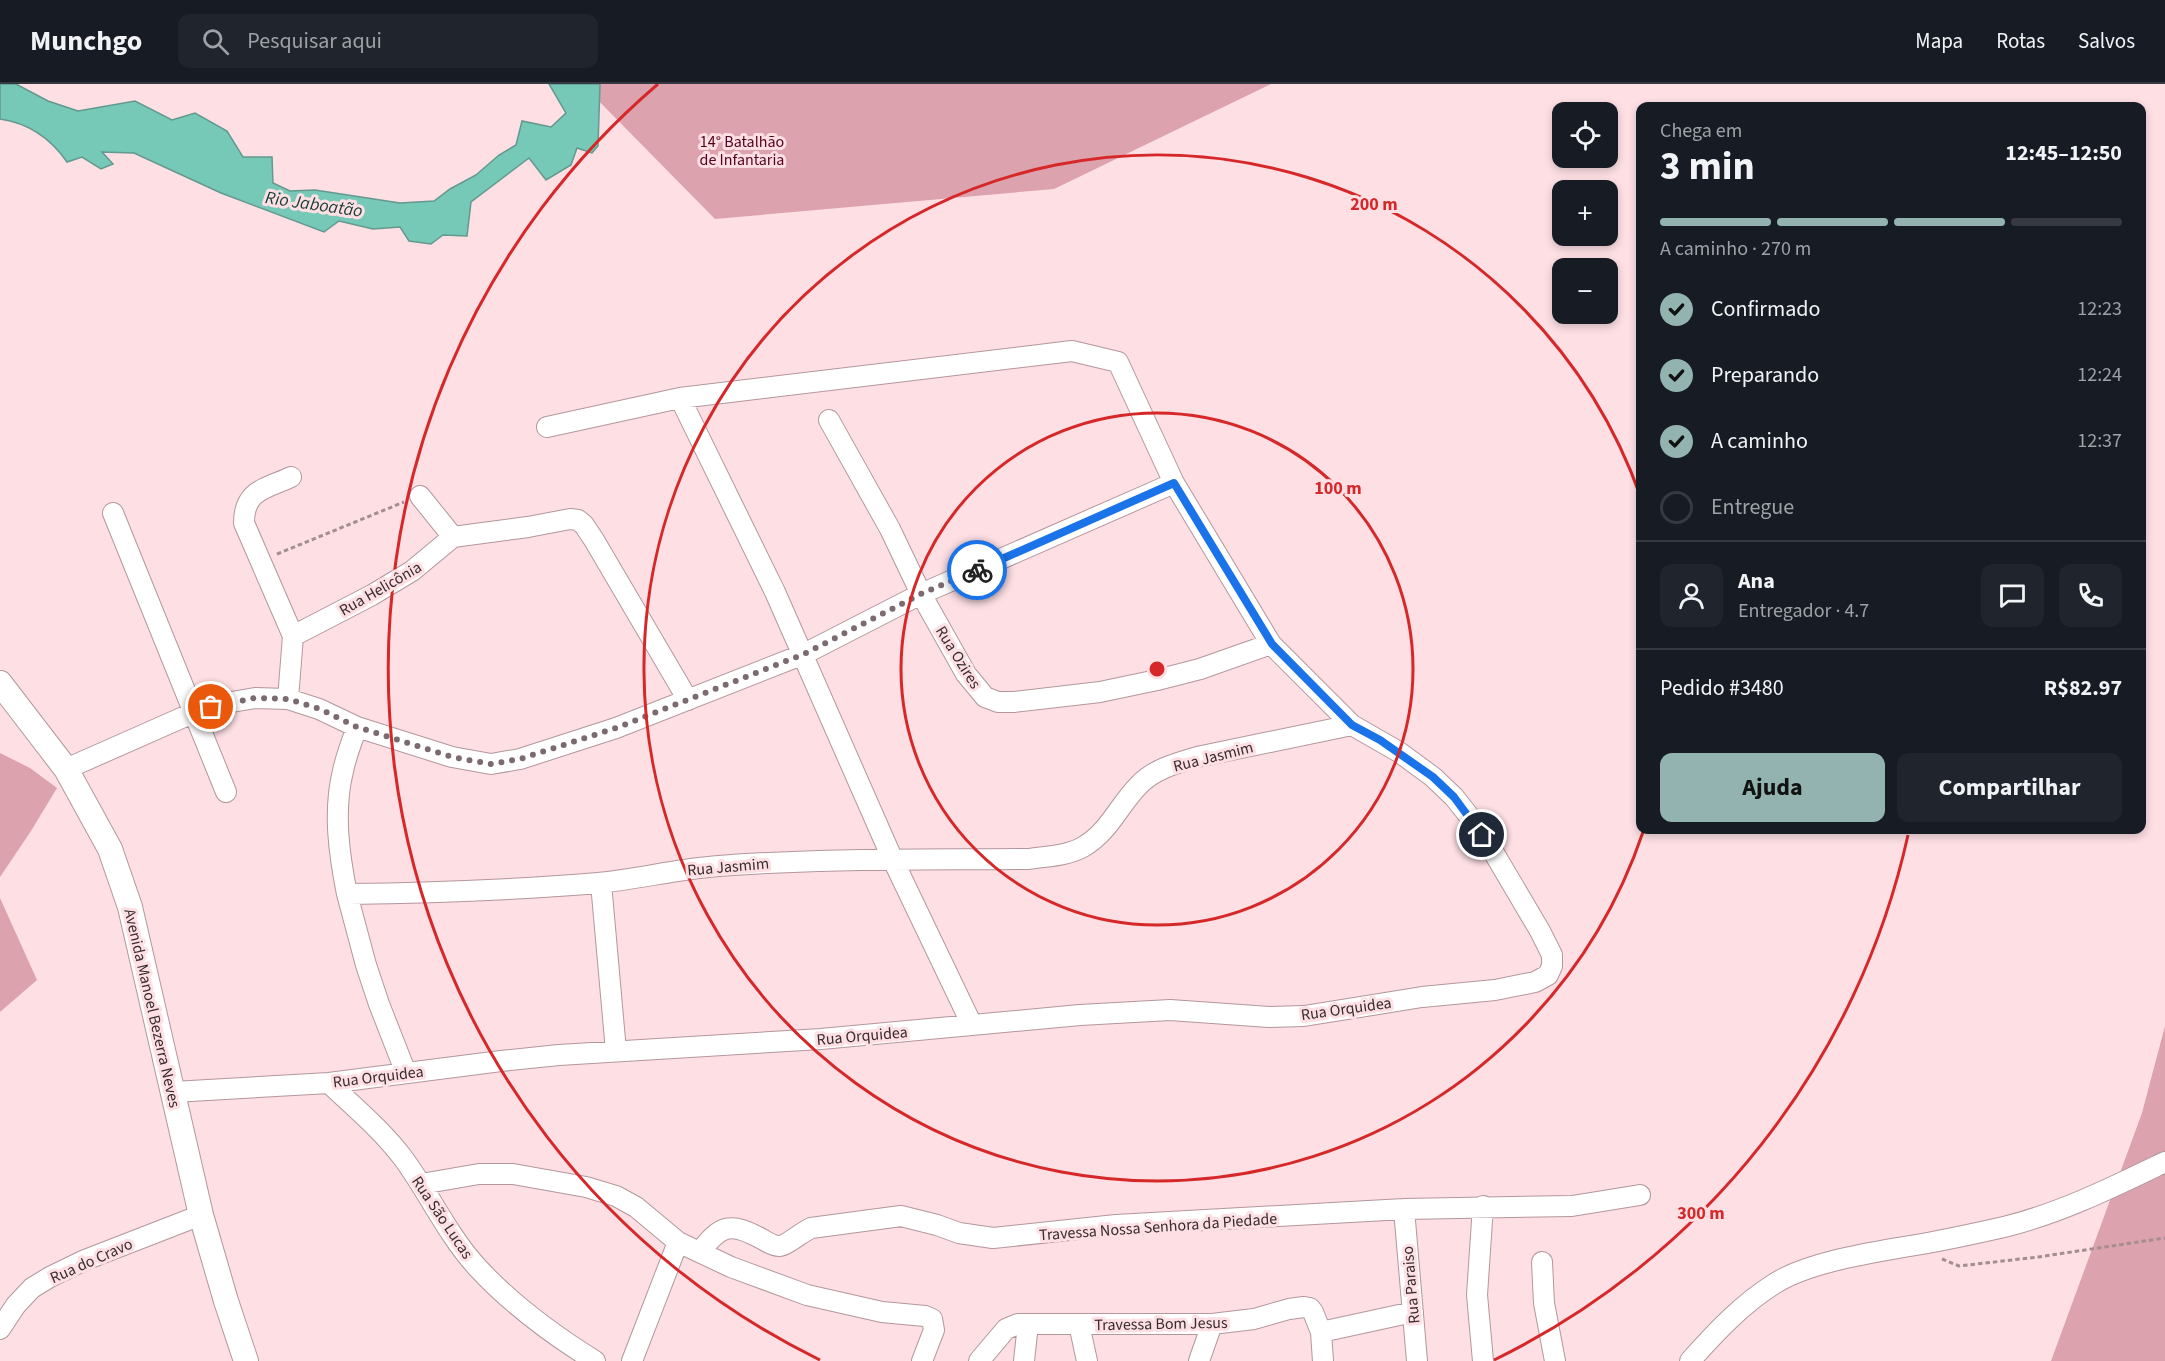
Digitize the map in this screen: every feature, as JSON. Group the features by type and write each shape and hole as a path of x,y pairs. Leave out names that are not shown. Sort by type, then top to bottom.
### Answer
{"street":[{"path":"547,428 680,398 1072,351 1118,362 1174,483 1272,644 1352,725"},
{"path":"680,398 804,654 892,858 972,1025"},
{"name":"Rua Ozires","path":"829,420 890,529 921,594 966,675 985,697 999,702 1038,700 1100,692 1200,669 1272,644"},
{"path":"288,699 293,636 244,523 245,505 257,492 291,477"},
{"path":"66,769 195,712 255,698 288,699 320,709 357,727 452,757 491,764 520,759 560,747 688,700 804,654 921,594 1174,483"},
{"path":"420,496 453,537 570,519 578,520 594,540 688,700"},
{"path":"113,513 226,792"},
{"name":"Rua Helicônia","path":"293,636 372,595 412,571 453,537"},
{"name":"Avenida Manoel Bezerra Neves","path":"0,683 66,769 110,849 130,908 201,1215 246,1361"},
{"name":"Rua Jasmim","path":"347,894 502,890 601,883 717,866 806,860 1029,859 1072,852 1083,847 1103,831 1140,783 1163,769 1197,757 1352,725"},
{"name":"Rua Orquidea","path":"173,1092 328,1083 501,1061 616,1051 822,1039 1080,1015 1170,1010 1269,1017 1304,1016 1422,997 1496,990 1535,982 1548,975 1552,966 1552,956 1547,945 1473,821 1454,797 1433,777 1380,740 1352,725"},
{"path":"357,727 342,771 338,800 339,856 347,894 376,994 406,1073"},
{"path":"601,883 616,1051"},
{"name":"Rua São Lucas","path":"328,1083 383,1135 402,1157 455,1239 477,1266 539,1322 595,1361"},
{"path":"1690,1361 1722,1326 1776,1282 1817,1265 2005,1226 2044,1215 2089,1199 2165,1162"},
{"path":"421,1184 479,1174 513,1174 586,1187 616,1196 636,1207 678,1242 731,1267 807,1294 882,1312 926,1316 932,1319 934,1330 922,1361"},
{"name":"Travessa Nossa Senhora da Piedade","path":"700,1252 716,1232 731,1227 780,1246 811,1228 900,1216 960,1233 993,1238 1116,1225 1404,1209 1572,1206 1640,1195"},
{"path":"1483,1206 1477,1294 1483,1361"},
{"name":"Rua Paraiso","path":"1404,1209 1417,1361"},
{"name":"Rua do Cravo","path":"0,1329 16,1305 32,1288 50,1277 85,1260 201,1215"},
{"path":"632,1361 678,1242"},
{"path":"1542,1262 1544,1303 1555,1361"},
{"name":"Travessa Bom Jesus","path":"1020,1325 1130,1322 1212,1324 1254,1319 1297,1307 1310,1308 1321,1332"},
{"path":"1323,1361 1321,1332 1413,1312"},
{"path":"1079,1324 1087,1361"},
{"path":"1199,1361 1212,1324"},
{"path":"979,1361 1000,1334 1020,1325 1024,1361"}],"path":[{"path":"261,561 420,496"},
{"path":"1913,1246 1959,1266 2165,1238"}],"green space":[{"name":"14° Batalhão de Infantaria","path":"582,84 1271,84 1054,189 715,219"},
{"path":"0,753 30,768 57,788 0,877"},
{"path":"0,898 37,980 0,1012"},
{"path":"2165,1026 2165,1361 2051,1361 2142,1113"}],"water":[{"name":"Rio Jaboatão","path":"0,84 16,84 48,101 78,111 135,101 172,120 195,113 227,131 243,157 272,157 273,183 290,191 315,190 400,203 434,201 476,175 499,155 516,145 522,121 551,127 566,113 549,84 600,84 598,146 592,153 577,148 571,165 546,180 529,158 471,202 467,236 443,235 431,244 409,241 400,227 373,229 339,221 324,232 221,193 134,153 102,152 113,164 101,169 82,157 67,162 54,146 38,133 20,124 0,119"}],"way so far":[{"path":"211,707 255,698 288,699 320,709 357,727 452,757 491,764 520,759 616,728 804,654 921,594 977,570"}],"route":[{"path":"977,570 1174,483 1272,644 1352,725 1399,752 1433,777 1454,797 1482,835"}]}
